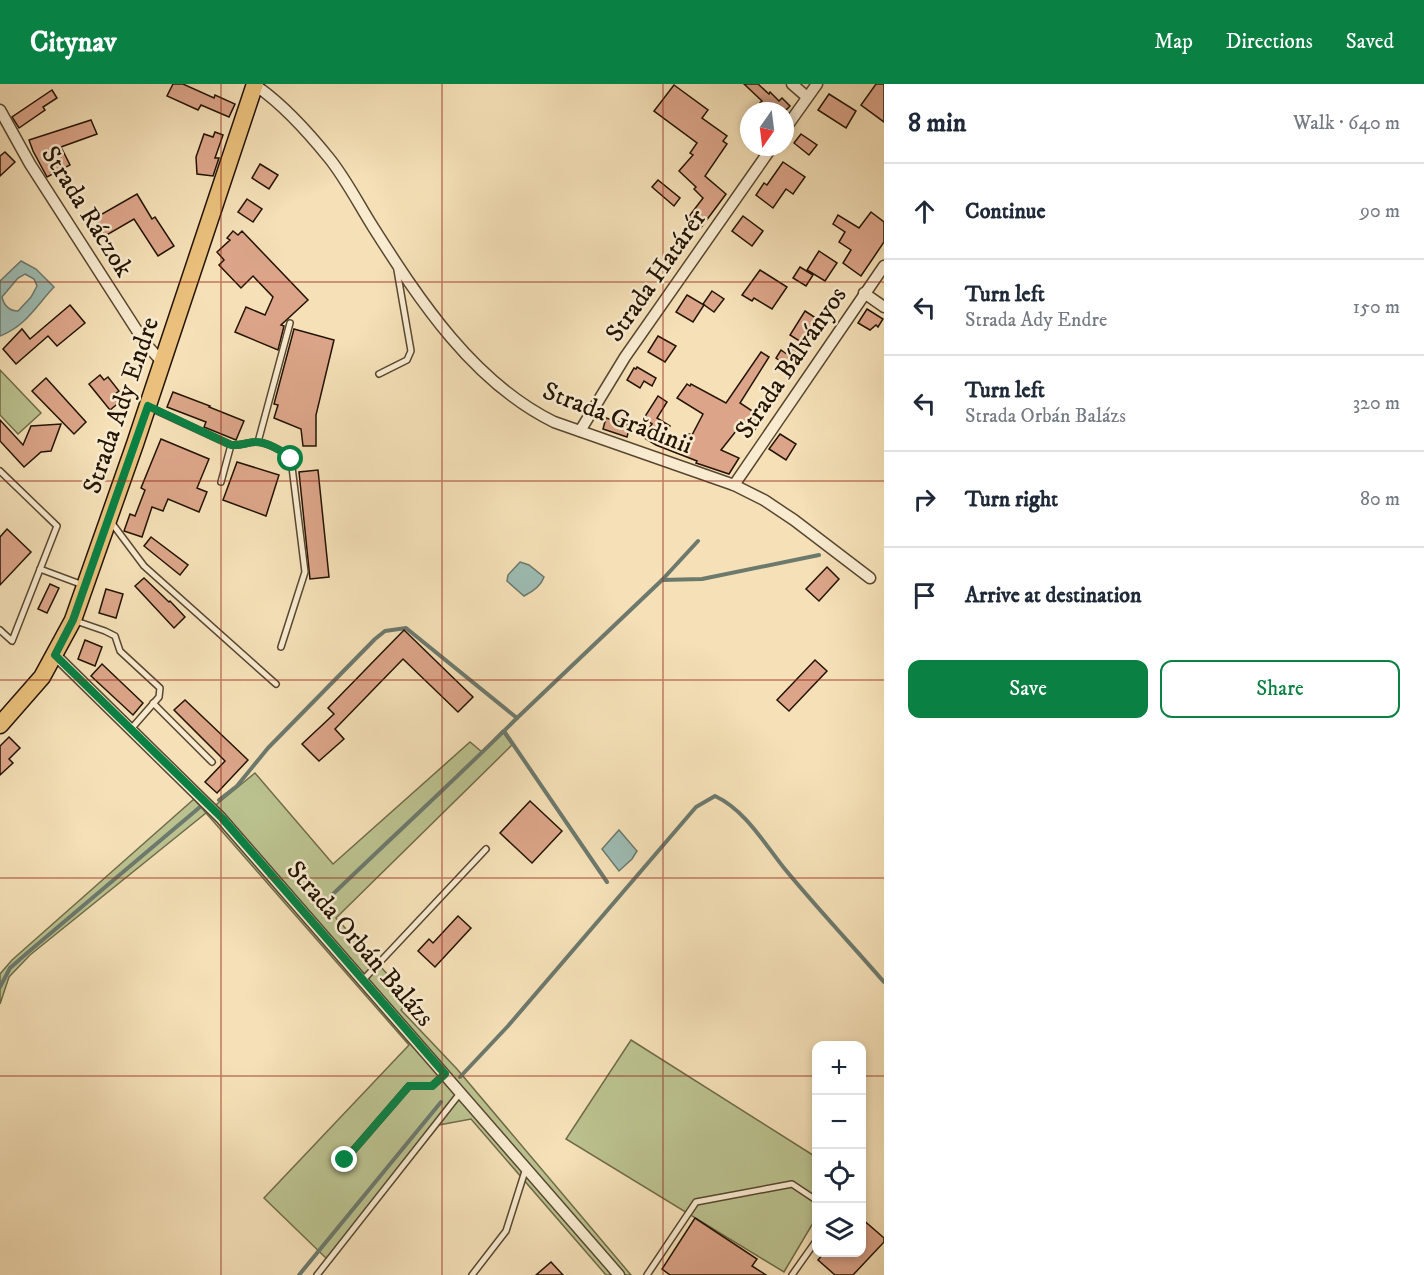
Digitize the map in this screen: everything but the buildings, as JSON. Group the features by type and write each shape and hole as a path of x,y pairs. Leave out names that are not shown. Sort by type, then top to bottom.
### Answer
{"main road":[{"name":"Strada Ady Endre","path":"0,725 42,676 73,620 148,406 255,85"}],"street":[{"path":"792,84 807,97"},
{"path":"794,116 817,84"},
{"name":"Strada Grădinii","path":"255,85 288,113 330,159 396,263 443,328 491,379 538,414 734,485 764,500 795,520 870,578"},
{"name":"Strada Ráczok","path":"0,110 36,173 145,343 162,362"},
{"name":"Strada Határér","path":"580,431 624,357 766,156"},
{"name":"Strada Bálványos","path":"734,485 884,266"},
{"path":"864,294 884,307"},
{"name":"Strada Orbán Balázs","path":"55,655 222,818 619,1275"}],"lane":[{"path":"379,374 407,360 411,351 396,263"},
{"path":"258,442 290,322"},
{"path":"148,406 231,445 242,446 258,442 286,454 291,459 305,572 280,647"},
{"path":"221,482 231,445"},
{"path":"0,471 57,526 12,641 0,630"},
{"path":"109,519 144,566 276,684"},
{"path":"40,570 85,586"},
{"path":"73,620 115,636 120,651 160,688 159,697 131,729"},
{"path":"153,703 212,762"},
{"path":"363,980 486,849"},
{"path":"345,1160 409,1086 432,1086 445,1074"},
{"path":"317,1275 461,1092"},
{"path":"472,1275 506,1230 526,1168"},
{"path":"647,1275 696,1202 792,1184 812,1197"},
{"path":"792,1275 812,1248"}],"green space":[{"path":"0,370 41,413 18,434 0,415"},
{"path":"502,731 512,745 336,918 411,1000 401,1010 457,1069 631,1275 606,1275 471,1119 439,1125 330,1262 264,1198 409,1045 206,813 255,773 333,864 470,742 482,752"},
{"path":"194,799 206,813 30,955 9,977 0,1004 0,974 12,960"},
{"path":"631,1040 812,1154 812,1225 784,1272 566,1139"}],"water":[{"path":"21,261 36,269 54,287 24,321 0,336 0,281","holes":["25,274 34,279 37,286 31,297 18,311 7,307 2,297 18,278"]},
{"path":"520,562 529,565 544,577 536,588 524,596 507,581 508,575"},
{"path":"619,830 637,851 619,871 602,849"}],"waterway":[{"path":"219,800 237,786 268,748 385,631 406,628 517,718 662,580 698,541"},
{"path":"662,580 702,579 819,555"},
{"path":"332,895 517,718"},
{"path":"504,731 607,882"},
{"path":"460,1077 508,1026 696,807 715,796 745,818 796,883 884,982"},
{"path":"0,987 10,968 200,807"},
{"path":"299,1275 441,1102"}],"route":[{"path":"291,459 286,454 258,442 250,442 242,446 231,445 148,406 73,620 55,655 222,818 445,1074 432,1086 409,1086 345,1160"}]}
